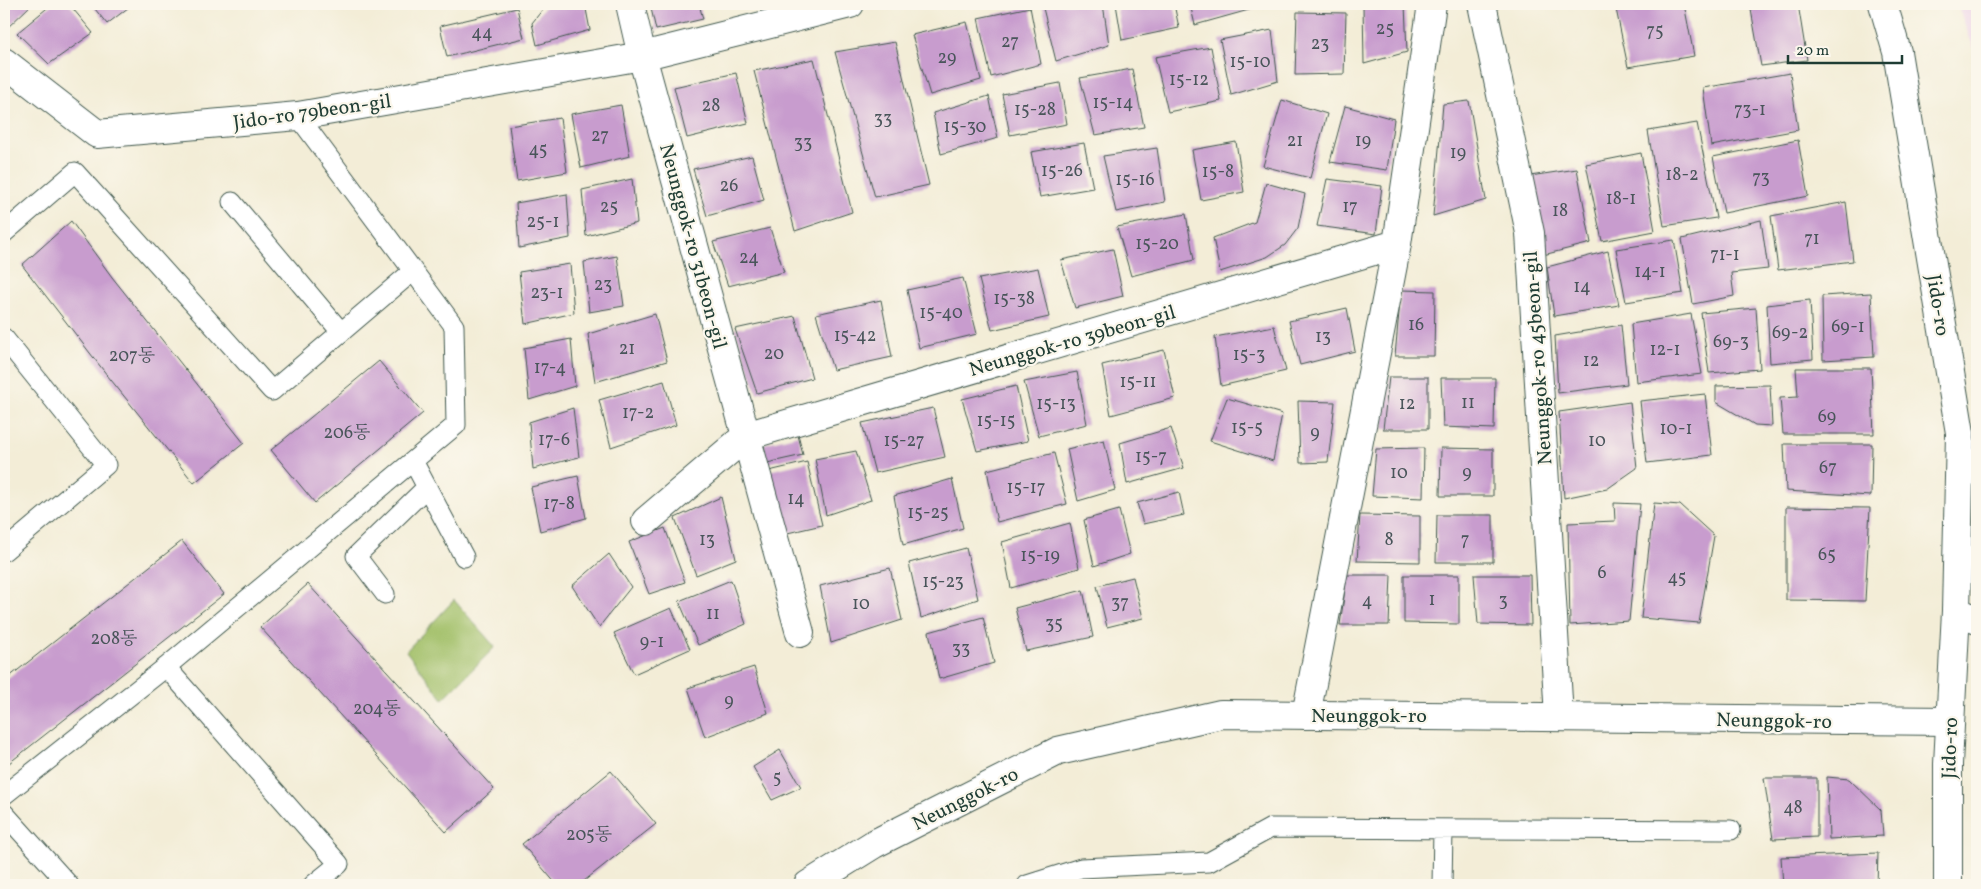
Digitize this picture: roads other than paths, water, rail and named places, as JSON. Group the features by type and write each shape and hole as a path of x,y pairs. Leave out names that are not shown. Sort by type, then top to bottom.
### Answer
{"street":[{"path":"630,4 642,56"},
{"name":"Jido-ro 79beon-gil","path":"4,62 98,134 298,116 642,56 850,4"},
{"path":"1306,715 1398,244 1432,4"},
{"name":"Neunggok-ro 45beon-gil","path":"1482,4 1530,233 1559,717"},
{"name":"Jido-ro","path":"1883,4 1897,52 1960,433 1966,615 1950,721 1948,885"},
{"name":"Neunggok-ro 31beon-gil","path":"642,56 800,634"},
{"name":"Neunggok-ro 39beon-gil","path":"746,436 1398,244"},
{"path":"646,521 746,436"},
{"name":"Neunggok-ro","path":"821,882 874,844 1058,751 1222,714 1950,721"}],"lane":[{"path":"4,794 166,667 456,426 454,326 298,116"},
{"path":"4,233 75,172 272,391 413,271"},
{"path":"232,202 341,332"},
{"path":"4,338 106,465 4,551"},
{"path":"413,462 464,557"},
{"path":"385,594 356,556 427,487"},
{"path":"166,667 339,864 313,885"},
{"path":"4,813 69,885"},
{"path":"1027,885 1081,868 1209,862 1271,828 1731,830"},
{"path":"1442,885 1443,829"}]}
